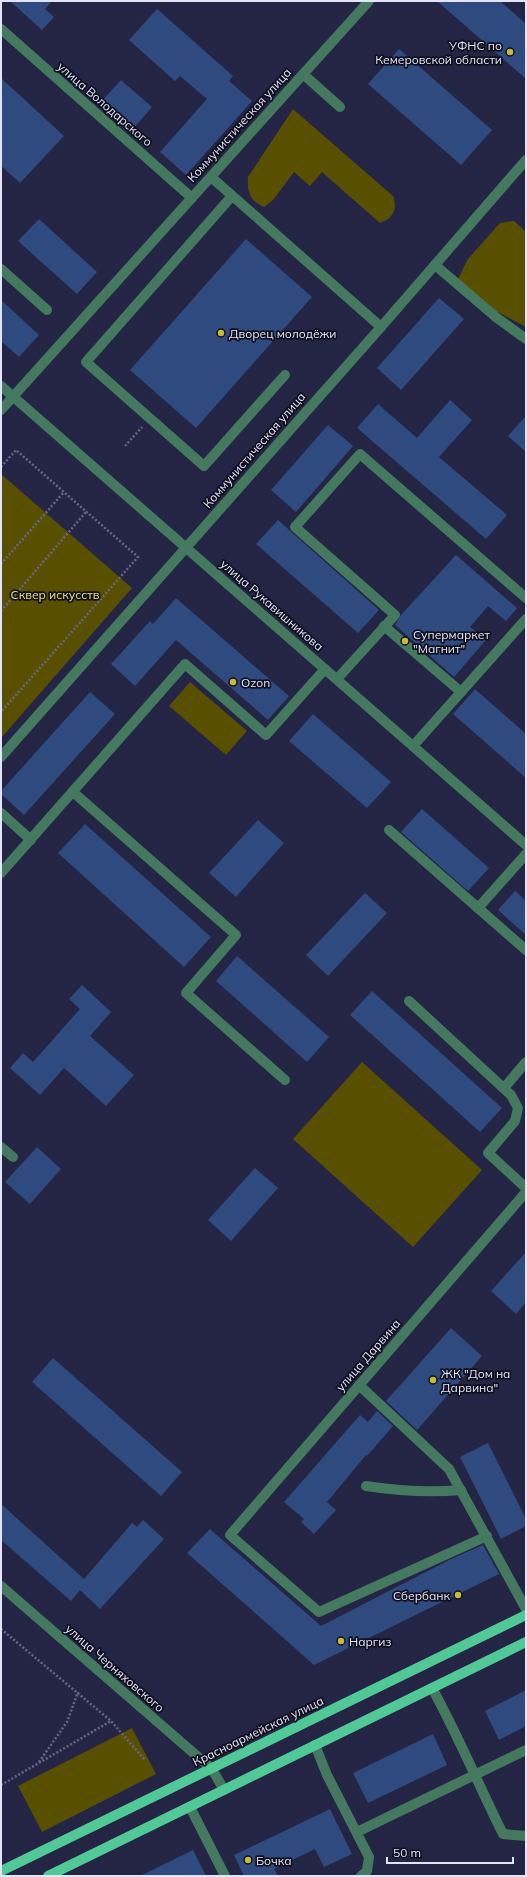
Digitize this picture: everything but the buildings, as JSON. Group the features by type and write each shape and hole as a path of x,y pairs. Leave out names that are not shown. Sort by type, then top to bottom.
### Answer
{"main road":[{"name":"Красноармейская улица","path":"1,1871 526,1615"},
{"path":"48,1876 526,1642"}],"street":[{"name":"Коммунистическая улица","path":"1,410 368,1"},
{"name":"улица Володарского","path":"1,29 192,198"},
{"path":"303,74 340,107"},
{"name":"Коммунистическая улица","path":"1,757 381,327 526,160"},
{"path":"211,177 381,327"},
{"path":"232,196 86,362 204,466 285,375"},
{"path":"435,265 497,318 526,339"},
{"path":"1,269 47,310"},
{"name":"улица Рукавишникова","path":"1,386 526,845"},
{"path":"337,679 395,614 295,527 360,454 526,598"},
{"path":"413,746 526,618"},
{"path":"384,626 461,692"},
{"path":"1,873 185,664 266,735 325,669"},
{"path":"73,792 236,935 186,994 285,1080"},
{"path":"1,813 31,840"},
{"path":"389,830 526,950"},
{"path":"478,908 526,854"},
{"path":"409,1001 511,1095 518,1108 515,1122 488,1153 526,1188"},
{"path":"504,1088 526,1062"},
{"path":"1,1147 13,1157"},
{"name":"улица Дарвина","path":"487,1536 319,1612 230,1535 526,1192"},
{"path":"359,1385 449,1469 526,1609"},
{"path":"366,1486 399,1492 426,1493 461,1490"},
{"name":"улица Черняховского","path":"1,1586 212,1768"},
{"path":"432,1688 447,1716 503,1834 526,1836"},
{"path":"314,1745 327,1776 369,1857 367,1871 361,1876"},
{"path":"357,1832 526,1750"},
{"path":"212,1768 224,1790"},
{"path":"190,1807 226,1876"}],"path":[{"path":"125,446 149,418"},
{"path":"1,467 16,450 138,557 1,712"},
{"path":"1,564 64,492"},
{"path":"1,611 86,512"},
{"path":"1,1629 111,1721 145,1760"},
{"path":"38,1764 67,1722 78,1692"},
{"path":"1,1785 111,1721"}],"green space":[{"path":"293,109 393,196 395,209 388,219 380,223 322,172 310,186 294,172 273,200 264,207 255,202 249,192 248,177"},
{"path":"514,221 526,232 526,327 473,299 458,279 468,259 500,223"},
{"name":"Сквер искусств","path":"1,474 132,588 1,738"},
{"path":"190,682 247,731 226,755 169,706"},
{"path":"362,1062 482,1170 413,1247 293,1139"},
{"path":"132,1728 156,1774 42,1832 18,1786"}],"place":[{"name":"УФНС по Кемеровской области","path":"510,52"},
{"name":"Дворец молодёжи","path":"221,333"},
{"name":"Супермаркет \"Магнит\"","path":"405,641"},
{"name":"Ozon","path":"233,682"},
{"name":"ЖК \"Дом на Дарвина\"","path":"433,1380"},
{"name":"Сбербанк","path":"458,1595"},
{"name":"Наргиз","path":"341,1641"},
{"name":"Бочка","path":"248,1860"}]}
